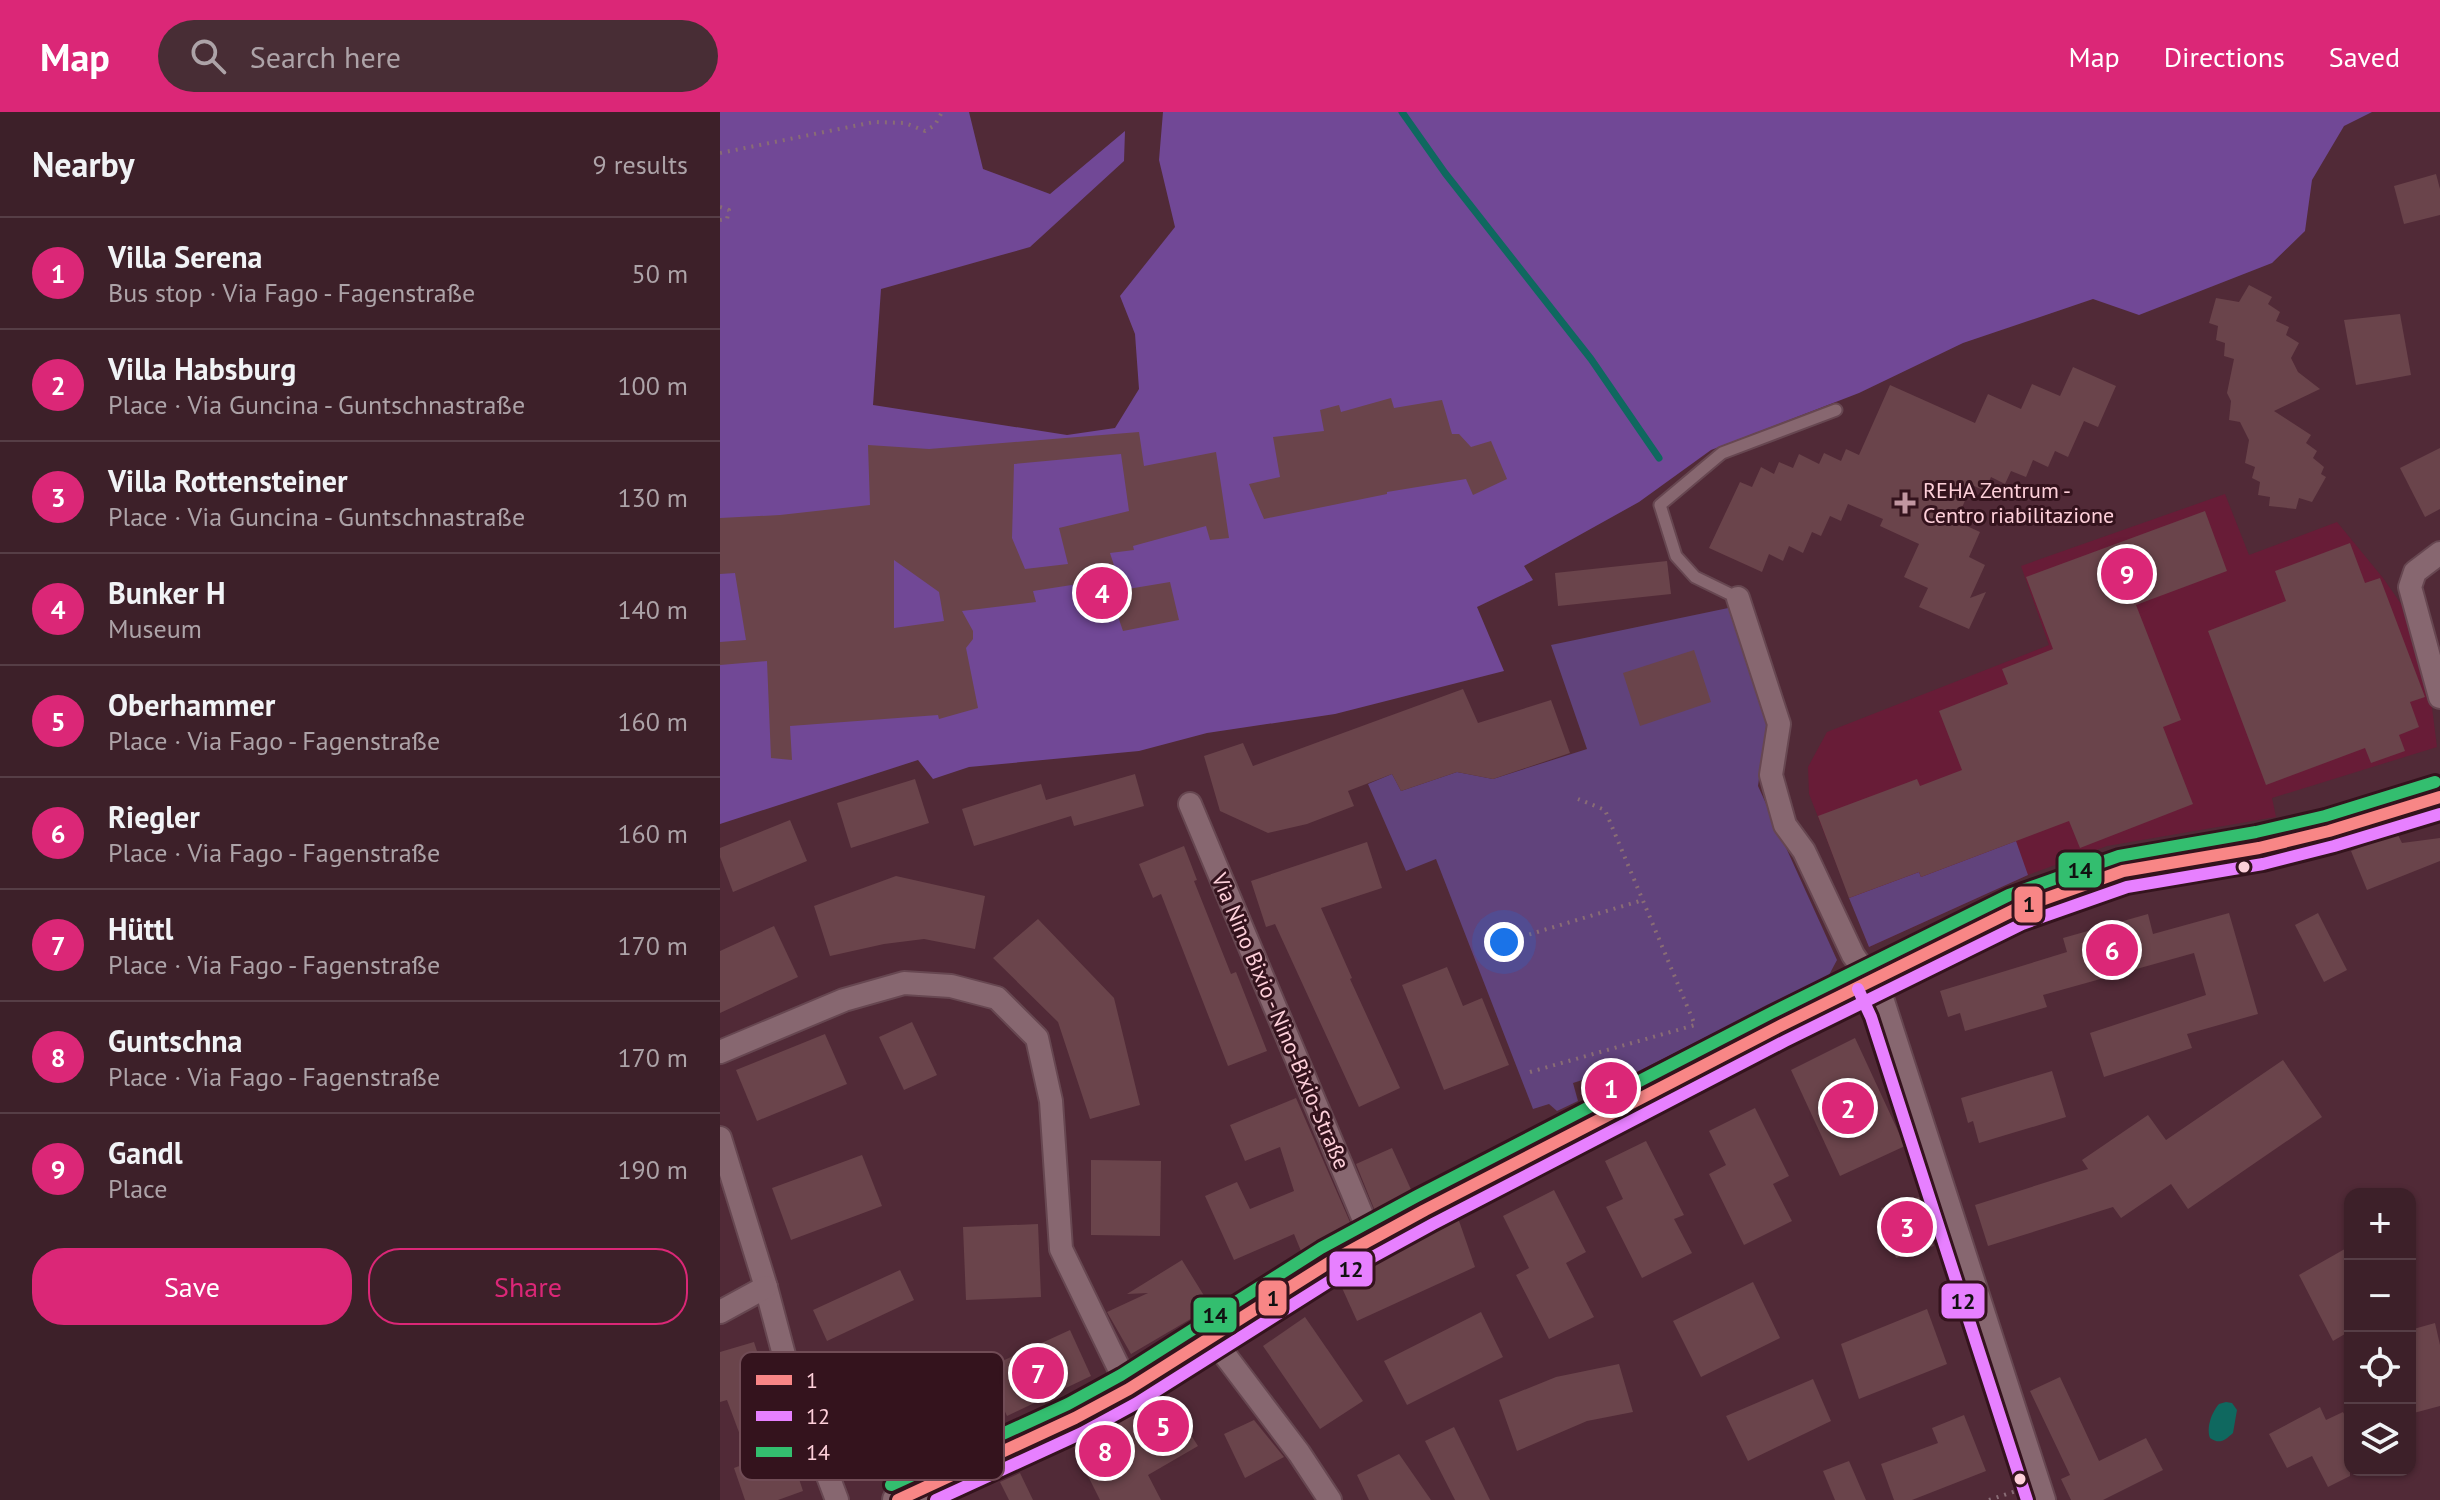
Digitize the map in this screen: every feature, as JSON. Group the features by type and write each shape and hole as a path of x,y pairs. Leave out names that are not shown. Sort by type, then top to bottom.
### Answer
{"street":[{"path":"2440,553 2415,572 2410,587 2440,697"},
{"path":"1738,598 1779,724 1771,775 1785,825 1804,851 1853,955 1873,982 1886,1011 2041,1492"},
{"path":"1004,1451 1129,1389 1330,1262 1372,1239 1778,1027 2016,909 2123,871 2259,848 2329,831 2440,797"},
{"name":"Via Nino Bixio - Nino-Bixio-Straße","path":"1190,804 1372,1239"},
{"path":"720,1052 844,1000 904,983 951,986 997,998 1037,1038 1051,1101 1061,1249 1129,1389"},
{"path":"720,1138 783,1352"},
{"path":"720,1312 766,1287"},
{"path":"1212,1338 1299,1453 1330,1500"},
{"path":"829,1480 837,1500"},
{"path":"898,1500 941,1480"}],"lane":[{"path":"1738,598 1695,577 1676,556 1660,505 1722,453 1836,410"}],"path":[{"path":"720,153 874,122 905,123 925,131 942,112"},
{"path":"720,207 729,210 729,215 727,219 720,220"},
{"path":"1530,1072 1695,1025 1605,810 1578,799"},
{"path":"1491,946 1643,900"},
{"path":"1989,1500 2041,1492"}],"shaded area":[{"path":"720,112 969,112 983,169 1050,194 1125,131 1124,161 1030,247 881,289 873,405 1067,435 1115,428 1139,389 1135,334 1120,296 1175,227 1159,160 1163,112 2372,112 2344,126 2312,180 2305,231 2272,263 2139,315 2093,299 1963,343 1859,393 1711,450 1639,502 1524,566 1533,580 1477,607 1504,671 1335,714 1207,733 1139,751 969,767 933,779 918,760 720,824"},
{"path":"2225,494 2249,555 2337,522 2406,611 2430,692 2437,747 2272,798 2276,817 2107,846 2028,875 1869,947 1809,794 1808,767 1827,732 2049,645 2021,566"},
{"path":"1733,607 1768,713 1758,786 1837,960 1829,975 1609,1086 1604,1073 1573,1083 1578,1101 1557,1111 1549,1104 1533,1109 1436,859 1406,871 1368,784 1392,774 1401,791 1457,772 1493,779 1587,749 1551,645"},
{"path":"2016,841 2028,875 1869,947 1849,898 1919,872 1921,877"},
{"path":"2226,1402 2232,1403 2237,1410 2233,1433 2225,1440 2217,1441 2210,1438 2209,1425 2216,1407"}],"building":[{"path":"2436,174 2440,189 2440,215 2404,224 2394,186"},
{"path":"2249,285 2272,297 2268,304 2280,312 2276,321 2289,327 2286,335 2299,343 2291,358 2298,372 2320,389 2274,411 2311,435 2306,443 2317,451 2313,458 2324,467 2321,474 2326,477 2312,502 2299,498 2296,509 2269,506 2270,497 2258,495 2260,482 2252,478 2255,467 2245,463 2249,440 2240,422 2229,420 2231,401 2227,393 2234,359 2224,356 2225,343 2216,340 2218,326 2209,323 2216,298 2239,302"},
{"path":"2400,314 2411,375 2356,385 2344,320"},
{"path":"2073,367 2116,386 2098,427 2084,421 2068,457 2055,451 2048,467 2033,460 2026,477 2011,471 2005,484 1991,477 1985,491 1972,485 1956,521 1980,532 1969,557 1985,565 1970,598 1986,592 1969,629 1919,607 1928,588 1904,577 1919,544 1880,526 1883,519 1848,504 1841,521 1830,516 1821,536 1812,532 1803,553 1789,546 1783,561 1769,554 1762,572 1709,548 1740,482 1752,487 1761,467 1774,474 1779,462 1793,468 1799,454 1819,464 1824,453 1841,461 1846,449 1859,455 1890,385 1975,423 1988,394 2021,409 2032,384 2060,396"},
{"path":"1391,398 1394,408 1442,400 1452,434 1459,434 1471,447 1491,441 1507,479 1473,495 1466,479 1387,492 1264,519 1249,484 1280,477 1273,437 1324,431 1320,410 1339,405 1341,412"},
{"path":"1139,432 1144,466 1216,452 1229,538 1210,540 1206,526 1133,546 1134,550 1110,553 1122,590 1170,582 1179,620 1123,631 1110,593 1083,597 1078,584 1033,591 1036,602 962,611 973,631 973,639 966,648 978,708 939,719 938,715 790,726 792,760 771,758 767,661 720,665 720,642 746,640 735,573 720,574 720,518 870,505 868,445 929,449","holes":["1121,454 1129,511 1059,528 1068,564 1025,569 1012,538 1014,464","894,560 939,592 944,621 894,628"]},
{"path":"2440,448 2440,509 2425,517 2400,468"},
{"path":"2205,511 2227,571 2136,605 2181,720 2163,727 2193,804 2080,848 2069,821 1921,877 1919,872 1849,898 1818,816 1917,779 1920,786 1962,770 1939,711 2008,684 2002,669 2053,649 2026,577"},
{"path":"2350,543 2365,583 2380,578 2425,697 2410,702 2419,727 2399,735 2405,751 2371,763 2365,748 2266,785 2208,631 2286,601 2275,571"},
{"path":"1667,561 1671,594 1558,606 1555,573"},
{"path":"1694,650 1711,702 1640,726 1623,673"},
{"path":"1463,689 1478,723 1551,700 1570,753 1493,779 1457,772 1401,791 1392,774 1348,791 1354,806 1307,824 1268,833 1220,811 1204,756 1243,743 1253,766"},
{"path":"1135,774 1144,806 1074,826 1071,816 974,846 962,809 1041,784 1046,800"},
{"path":"915,779 929,823 851,848 837,803"},
{"path":"790,820 807,861 733,892 720,857 720,848"},
{"path":"2397,833 2402,843 2440,838 2440,861 2367,890 2351,851"},
{"path":"1367,842 1382,888 1321,908 1400,1088 1359,1107 1275,924 1266,927 1251,881"},
{"path":"1184,846 1197,880 1194,881 1231,974 1236,972 1267,1051 1228,1066 1161,894 1153,898 1139,864"},
{"path":"896,876 985,896 975,949 924,939 830,956 814,906"},
{"path":"2229,913 2258,1014 2187,1034 2192,1048 2104,1077 2090,1033 2206,995 2194,953 2043,995 2047,1007 1965,1031 1960,1013 1948,1017 1940,991 2067,952 2063,938 2148,914 2153,934"},
{"path":"2318,913 2347,970 2324,982 2295,925"},
{"path":"1038,919 1114,998 1140,1105 1090,1119 1058,1022 993,958"},
{"path":"774,926 798,977 720,1013 720,951"},
{"path":"1447,967 1463,1006 1482,998 1509,1065 1444,1090 1402,985"},
{"path":"912,1022 937,1075 904,1090 879,1037"},
{"path":"825,1034 847,1084 757,1121 736,1070"},
{"path":"1855,1038 1905,1146 1840,1176 1791,1070"},
{"path":"2283,1060 2322,1117 2188,1209 2171,1184 2121,1218 2113,1207 1988,1246 1975,1205 2088,1169 2082,1160 2148,1115 2166,1140"},
{"path":"2052,1071 2066,1117 1979,1143 1973,1121 1968,1123 1961,1098"},
{"path":"1296,1098 1353,1229 1303,1256 1294,1234 1234,1260 1205,1196 1237,1182 1250,1209 1294,1191 1280,1147 1245,1161 1230,1125"},
{"path":"1755,1108 1789,1176 1773,1184 1792,1221 1744,1245 1709,1174 1726,1165 1709,1131"},
{"path":"1646,1141 1684,1215 1674,1219 1692,1253 1642,1278 1606,1207 1623,1199 1605,1161"},
{"path":"1392,1148 1414,1196 1377,1216 1356,1164"},
{"path":"862,1155 882,1206 791,1240 772,1188"},
{"path":"1091,1160 1161,1161 1160,1236 1091,1235"},
{"path":"1554,1190 1586,1252 1566,1263 1594,1317 1549,1339 1516,1275 1529,1268 1503,1216"},
{"path":"1919,1197 1934,1246 1896,1258 1881,1208"},
{"path":"1457,1215 1475,1267 1357,1321 1338,1279"},
{"path":"1038,1224 1041,1297 966,1300 963,1227"},
{"path":"2344,1249 2344,1335 2333,1341 2299,1275"},
{"path":"1182,1260 1211,1307 1131,1354 1107,1312 1148,1293 1127,1294"},
{"path":"900,1270 914,1300 827,1341 813,1310"},
{"path":"1753,1282 1780,1338 1701,1377 1673,1321"},
{"path":"1927,1309 1947,1364 1859,1399 1841,1344"},
{"path":"1481,1312 1503,1357 1407,1405 1384,1361"},
{"path":"1305,1317 1363,1401 1320,1429 1263,1346"},
{"path":"2435,1323 2440,1345 2440,1406 2416,1412 2416,1332 2416,1328"},
{"path":"1070,1330 1091,1376 1007,1416 1004,1410 1004,1360"},
{"path":"754,1342 757,1352 740,1352 740,1435 727,1400 720,1402 720,1352"},
{"path":"1619,1364 1633,1412 1587,1421 1517,1451 1499,1400 1556,1377"},
{"path":"2060,1377 2099,1461 2146,1438 2163,1470 2103,1500 2071,1500 2061,1479 2070,1475 2030,1391"},
{"path":"1813,1379 1831,1421 1748,1461 1726,1416"},
{"path":"1162,1390 1198,1446 1148,1475 1161,1500 1100,1500 1070,1440"},
{"path":"2320,1407 2326,1420 2343,1412 2344,1476 2350,1476 2328,1487 2312,1456 2287,1468 2269,1434"},
{"path":"1964,1415 1986,1471 1912,1500 1894,1500 1881,1464 1938,1443 1932,1428"},
{"path":"1254,1420 1284,1457 1245,1478 1224,1434"},
{"path":"1454,1427 1490,1500 1455,1500 1425,1441"},
{"path":"1399,1454 1431,1500 1369,1500 1357,1475"},
{"path":"1849,1461 1866,1500 1835,1500 1823,1471"},
{"path":"740,1466 740,1480 799,1480 803,1491 778,1500 745,1500 734,1468"},
{"path":"1020,1473 1033,1500 1009,1500 1000,1482"}],"waterway":[{"path":"1402,112 1445,173 1591,359 1659,458"}],"transit line":[{"name":"14","path":"1004,1433 1121,1375 1321,1248 1417,1196 1771,1013 2009,895 2119,856 2256,832 2325,816 2435,782"},
{"name":"1","path":"1004,1451 1129,1389 1330,1262 1425,1210 1778,1027 2016,909 2123,871 2259,848 2329,831 2440,797"},
{"name":"12","path":"1004,1469 1082,1433 1137,1403 1338,1276 1433,1224 1785,1041 2022,924 2127,887 2263,864 2440,814"},
{"name":"12","path":"1858,989 1871,1017 2027,1500"},
{"name":"14","path":"891,1485 902,1480"},
{"name":"1","path":"898,1500 941,1480"},
{"name":"12","path":"936,1500 980,1480"}],"place":[{"name":"REHA Zentrum - Centro riabilitazione","path":"1905,503"},
{"name":"Gandl","path":"2127,574"},
{"name":"Bunker H","path":"1102,593"},
{"name":"Riegler","path":"2112,950"},
{"name":"Villa Serena","path":"1611,1088"},
{"name":"Villa Habsburg","path":"1848,1108"},
{"name":"Villa Rottensteiner","path":"1907,1227"},
{"name":"Hüttl","path":"1038,1373"},
{"name":"Oberhammer","path":"1163,1426"},
{"name":"Guntschna","path":"1105,1451"}]}
